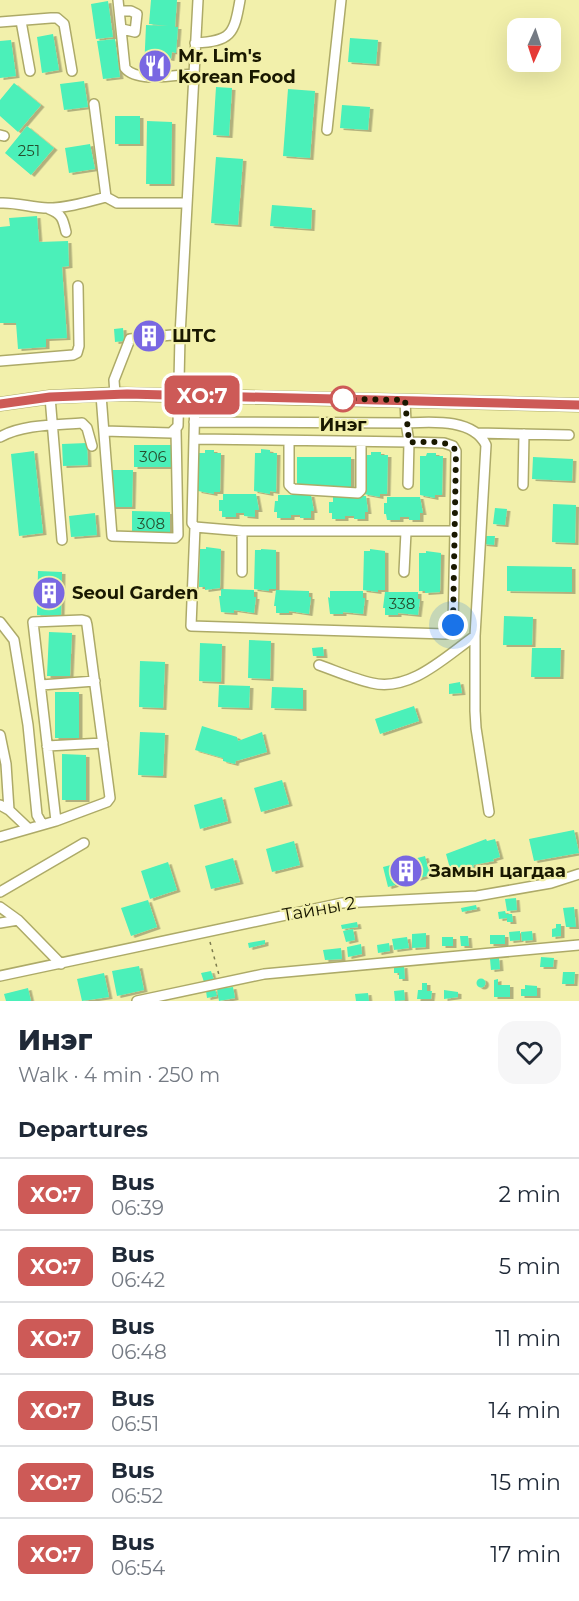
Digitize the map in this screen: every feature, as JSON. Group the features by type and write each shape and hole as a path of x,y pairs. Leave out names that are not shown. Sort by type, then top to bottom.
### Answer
{"main road":[{"path":"0,404 50,397 115,394 579,405"}],"street":[{"path":"118,0 126,68 129,74 149,77 193,74"},
{"path":"101,394 112,536 175,538 179,531 176,430 198,0"},
{"path":"195,43 218,42 228,36 237,21 240,0"},
{"path":"327,130 341,0"},
{"path":"120,11 135,11 137,14 135,32 122,29"},
{"path":"0,22 51,18 61,21 64,24 72,71"},
{"path":"21,21 30,71"},
{"path":"94,104 106,197"},
{"path":"0,203 11,202 47,208 64,207 106,197 117,203 187,203"},
{"path":"47,208 59,213 66,232"},
{"path":"0,361 77,353 79,346 78,286"},
{"path":"115,394 114,380 129,339 180,336"},
{"path":"194,439 409,442 444,443 453,446 456,451 453,625 451,632 446,634 191,626 195,528 192,523 195,395"},
{"path":"50,397 62,540"},
{"path":"405,400 409,442 408,484"},
{"path":"194,422 438,422 470,429 477,433 486,445 475,636 476,728 489,813"},
{"path":"0,437 15,431 52,425 84,424 92,446"},
{"path":"104,431 171,433 176,430"},
{"path":"477,433 569,435"},
{"path":"523,484 524,434"},
{"path":"290,441 289,485 293,489 358,493 361,490 361,442"},
{"path":"195,528 242,531 455,531"},
{"path":"242,531 242,572"},
{"path":"404,572 406,532"},
{"path":"0,837 56,821 106,802 110,798 86,621 33,622 56,821"},
{"path":"0,622 14,640 37,814 42,824"},
{"path":"319,665 374,684 393,683 411,679 475,636"},
{"path":"40,685 95,681"},
{"path":"0,735 6,764 4,808 28,828"},
{"path":"48,746 103,743"},
{"path":"0,892 84,843"},
{"name":"Тайны 2","path":"0,976 342,903 477,896 551,884 579,874"},
{"path":"0,907 18,920 61,964"},
{"path":"0,923 18,920"},
{"path":"137,1001 264,974 579,945"}],"path":[{"path":"207,930 221,984"}],"building":[{"path":"151,0 177,0 176,53 172,52 171,59 164,58 164,71 144,70 146,25 168,26 149,24"},
{"path":"108,1 113,37 96,39 91,4"},
{"path":"53,34 59,70 42,73 37,37"},
{"path":"350,38 378,40 376,64 348,62"},
{"path":"115,39 120,77 103,79 97,41"},
{"path":"11,40 16,76 0,78 0,41"},
{"path":"84,81 88,107 64,110 60,84"},
{"path":"14,83 41,105 18,132 0,116 0,100"},
{"path":"216,87 232,88 229,136 213,135"},
{"path":"288,89 315,91 310,158 283,156"},
{"path":"342,105 370,107 368,130 340,128"},
{"path":"115,116 140,116 140,144 115,144"},
{"path":"147,121 172,122 171,184 146,184"},
{"path":"27,126 54,148 31,175 5,153"},
{"path":"90,144 95,169 69,173 65,148"},
{"path":"216,157 243,159 238,225 211,223"},
{"path":"272,205 312,208 311,229 270,226"},
{"path":"37,216 39,242 68,241 69,266 62,267 67,338 46,339 46,347 18,349 16,323 0,323 0,227 10,226 9,218"},
{"name":"ШТС","path":"158,327 158,344 140,345 139,328"},
{"path":"123,328 124,341 115,342 114,329"},
{"path":"87,443 88,465 63,466 62,444"},
{"path":"134,445 172,445 172,467 134,467"},
{"path":"261,449 277,453 276,492 270,491 270,494 254,491 255,453 261,453"},
{"path":"205,450 221,453 220,492 214,492 214,494 198,491 199,453 205,453"},
{"path":"34,451 43,533 19,536 11,454"},
{"path":"371,452 388,455 387,494 380,494 380,497 364,494 365,455 371,455"},
{"path":"427,453 443,456 442,495 435,495 435,498 420,495 420,456 426,456"},
{"path":"297,457 351,457 351,487 297,487"},
{"path":"533,457 573,459 572,481 532,479"},
{"path":"110,470 133,470 132,507 110,507"},
{"path":"223,494 256,494 259,510 255,510 255,517 236,513 236,517 222,517 222,511 219,511 219,500 223,500"},
{"path":"278,495 311,495 314,511 311,511 311,518 291,515 291,518 277,518 277,512 274,512"},
{"path":"333,496 366,496 368,512 365,512 365,519 345,516 345,519 332,519 332,513 329,513 329,502 333,502"},
{"path":"387,497 420,497 423,513 420,513 420,520 400,517 400,520 387,520 384,514 384,503 387,503"},
{"path":"553,504 576,505 575,543 552,542"},
{"path":"495,508 507,509 505,525 493,524"},
{"path":"132,511 170,512 170,534 132,534"},
{"path":"95,513 97,535 71,537 69,516"},
{"path":"484,536 495,536 494,545 483,544"},
{"path":"206,547 221,549 220,588 205,590 205,587 199,587 200,549 206,549"},
{"path":"370,549 385,551 385,590 378,590 378,592 363,590 364,551 370,551"},
{"path":"255,550 276,550 276,589 269,589 269,591 254,589"},
{"path":"426,551 441,553 440,592 419,591 419,553 426,553"},
{"path":"507,566 572,567 572,592 507,591"},
{"name":"Seoul Garden","path":"38,571 62,572 61,616 37,615"},
{"path":"221,589 254,590 254,597 256,597 254,613 234,610 234,613 221,612 219,596 221,596"},
{"path":"276,590 309,591 309,597 311,597 309,614 289,611 289,613 276,613 276,606 274,606"},
{"path":"330,591 363,591 363,598 365,598 363,614 343,612 343,614 330,614 328,597 330,598"},
{"path":"385,592 418,592 418,599 420,599 418,615 398,613 398,615 385,615 385,608 383,608"},
{"path":"504,616 533,617 532,645 503,645"},
{"path":"49,632 72,633 70,676 47,676"},
{"path":"249,640 271,641 270,679 248,678"},
{"path":"200,643 222,644 221,682 199,681"},
{"path":"323,647 324,656 313,656 312,648"},
{"path":"532,648 561,648 560,677 531,677"},
{"path":"140,661 165,662 163,708 139,707"},
{"path":"460,682 462,693 449,694 449,684"},
{"path":"219,685 250,686 249,708 218,707"},
{"path":"272,687 303,688 303,709 271,708"},
{"path":"55,692 79,692 79,738 55,738"},
{"path":"414,706 419,721 380,734 375,719"},
{"path":"202,726 237,737 238,741 262,732 267,752 236,761 235,764 195,750"},
{"path":"140,732 165,733 163,776 138,775"},
{"path":"62,754 86,755 86,800 62,800"},
{"path":"282,780 289,804 261,812 254,788"},
{"path":"222,797 228,821 200,829 194,805"},
{"path":"574,830 579,853 534,861 529,839"},
{"path":"486,839 487,841 495,839 500,857 493,859 494,861 451,872 446,854"},
{"path":"294,841 300,865 272,872 266,849"},
{"name":"Замын цагдаа","path":"425,856 430,875 388,887 383,867"},
{"path":"233,858 240,882 211,889 205,866"},
{"path":"168,862 177,890 150,899 141,871"},
{"path":"516,898 517,910 507,911 505,899"},
{"path":"148,900 157,927 131,936 121,908"},
{"path":"476,905 477,909 462,912 461,908"},
{"path":"574,907 576,927 566,927 563,908"},
{"path":"505,911 506,914 512,914 513,922 507,922 507,918 499,919 498,912"},
{"path":"357,922 358,927 342,929 341,925"},
{"path":"556,924 561,924 561,936 552,937 552,929 556,928"},
{"path":"353,929 355,940 346,942 343,931"},
{"path":"520,931 520,940 510,941 509,932"},
{"path":"532,931 533,940 522,941 521,932"},
{"path":"426,933 426,947 412,948 412,934"},
{"path":"490,935 505,935 505,944 490,944"},
{"path":"460,936 468,936 469,946 461,946"},
{"path":"407,937 409,948 394,950 392,939"},
{"path":"442,937 453,937 453,946 442,946"},
{"path":"265,940 265,944 249,948 248,943"},
{"path":"389,943 390,951 378,953 377,945"},
{"path":"361,944 362,954 348,957 347,947"},
{"path":"341,948 342,959 325,960 323,950"},
{"path":"541,957 554,958 553,967 540,967"},
{"path":"499,958 500,969 491,970 490,959"},
{"path":"139,966 144,990 117,996 112,971"},
{"path":"404,966 405,979 399,979 399,973 394,973 394,967"},
{"path":"211,971 214,980 204,982 201,973"},
{"path":"563,972 575,972 574,984 562,984"},
{"path":"104,973 109,997 82,1001 77,979"},
{"path":"481,979 485,983 481,987 477,983"},
{"path":"498,979 498,985 510,985 510,997 494,997 494,980"},
{"path":"422,983 427,983 427,991 432,991 431,999 417,999 418,990 422,990"},
{"path":"525,985 537,986 537,996 521,996 521,989 525,989"},
{"path":"233,987 235,998 219,1001 217,989"},
{"path":"28,988 31,1001 6,1001 4,994"},
{"path":"215,989 217,996 207,998 206,991"},
{"path":"404,990 405,1000 395,1001 394,991"},
{"path":"444,990 458,992 458,997 444,999"},
{"path":"368,993 369,1001 356,1001 355,994"}],"bus line":[{"name":"ХО:7","path":"0,404 50,397 127,394 579,405"}],"place":[{"name":"Mr. Lim's korean Food","path":"155,66"},
{"name":"ШТС","path":"149,336"},
{"name":"Инэг","path":"343,399"},
{"name":"Seoul Garden","path":"49,593"},
{"name":"Замын цагдаа","path":"406,871"}],"route":[{"path":"343,399 405,400 409,442 444,443 453,446 456,451 453,625"}]}
